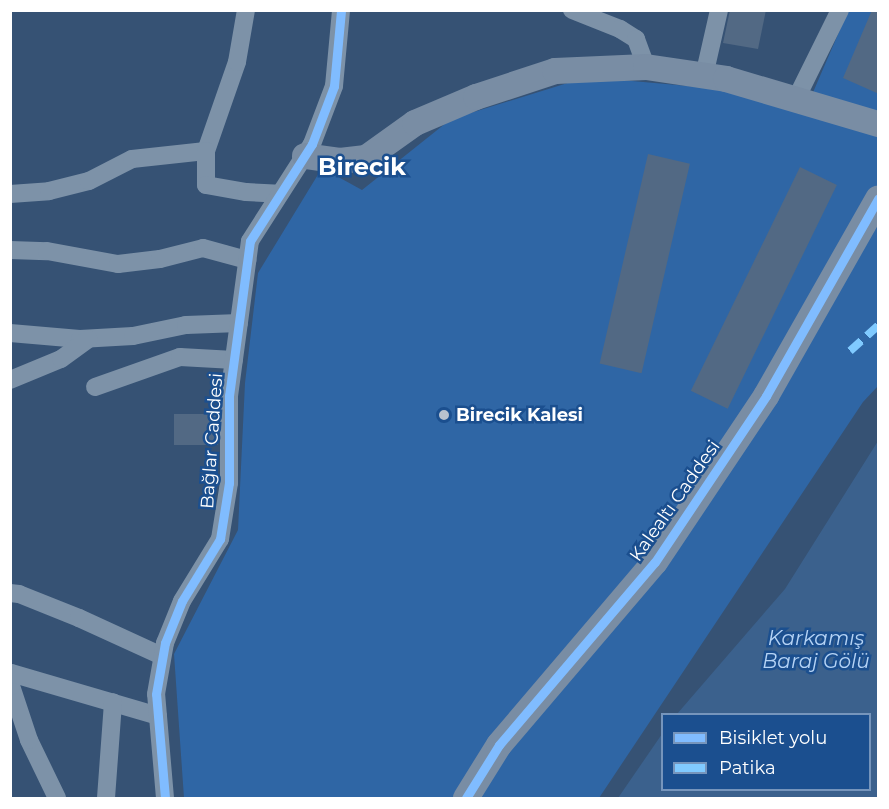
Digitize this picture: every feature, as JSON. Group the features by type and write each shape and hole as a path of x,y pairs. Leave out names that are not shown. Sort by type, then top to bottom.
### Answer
{"street":[{"path":"246,10 237,62 206,151 206,185 279,194"},
{"name":"Bağlar Caddesi","path":"165,798 156,694 165,643 182,601 220,538 229,483 230,396 250,241 312,144 334,86 341,10"},
{"path":"572,10 576,14 620,29 636,39 646,67"},
{"path":"704,76 719,10"},
{"path":"796,99 840,10"},
{"path":"305,156 340,162 366,158 415,123 476,97 555,71 646,67 704,76 796,99 879,124"},
{"path":"10,194 49,191 89,181 132,159 206,151"},
{"name":"Kalealtı Caddesi","path":"466,798 499,745 655,562 766,396 879,199"},
{"path":"10,250 47,251 118,264 160,259 203,248 247,260"},
{"path":"10,333 89,339 133,336 186,325 239,323"},
{"path":"10,380 61,359 89,339"},
{"path":"95,387 180,357 234,360"},
{"path":"10,593 19,594 79,618 162,656"},
{"path":"57,798 29,740 11,686 11,673 158,716"},
{"path":"106,798 113,702"}],"shaded area":[{"path":"848,11 878,11 878,386 863,402 599,798 184,798 174,654 238,530 245,383 258,273 322,168 362,190 451,119 587,77 811,97"}],"water":[{"name":"Karkamış Baraj Gölü","path":"878,441 878,798 618,798 661,735 661,791 871,791 871,713 678,713 785,589"}],"building":[{"path":"730,10 766,10 758,49 723,43"},
{"path":"872,10 879,10 879,94 843,78"},
{"path":"648,154 690,164 642,373 600,363"},
{"path":"800,167 837,185 728,409 691,391"},
{"path":"174,414 218,414 218,445 174,445"}],"marked path":[{"path":"850,351 878,326"}],"cycle path":[{"path":"165,798 156,694 165,643 182,601 220,539 229,483 229,396 250,241 312,144 334,86 341,10"},
{"path":"466,798 499,745 655,562 766,396 878,199"}],"place":[{"name":"Birecik Kalesi","path":"444,415"}],"district":[{"name":"Birecik","path":"362,167"}]}
